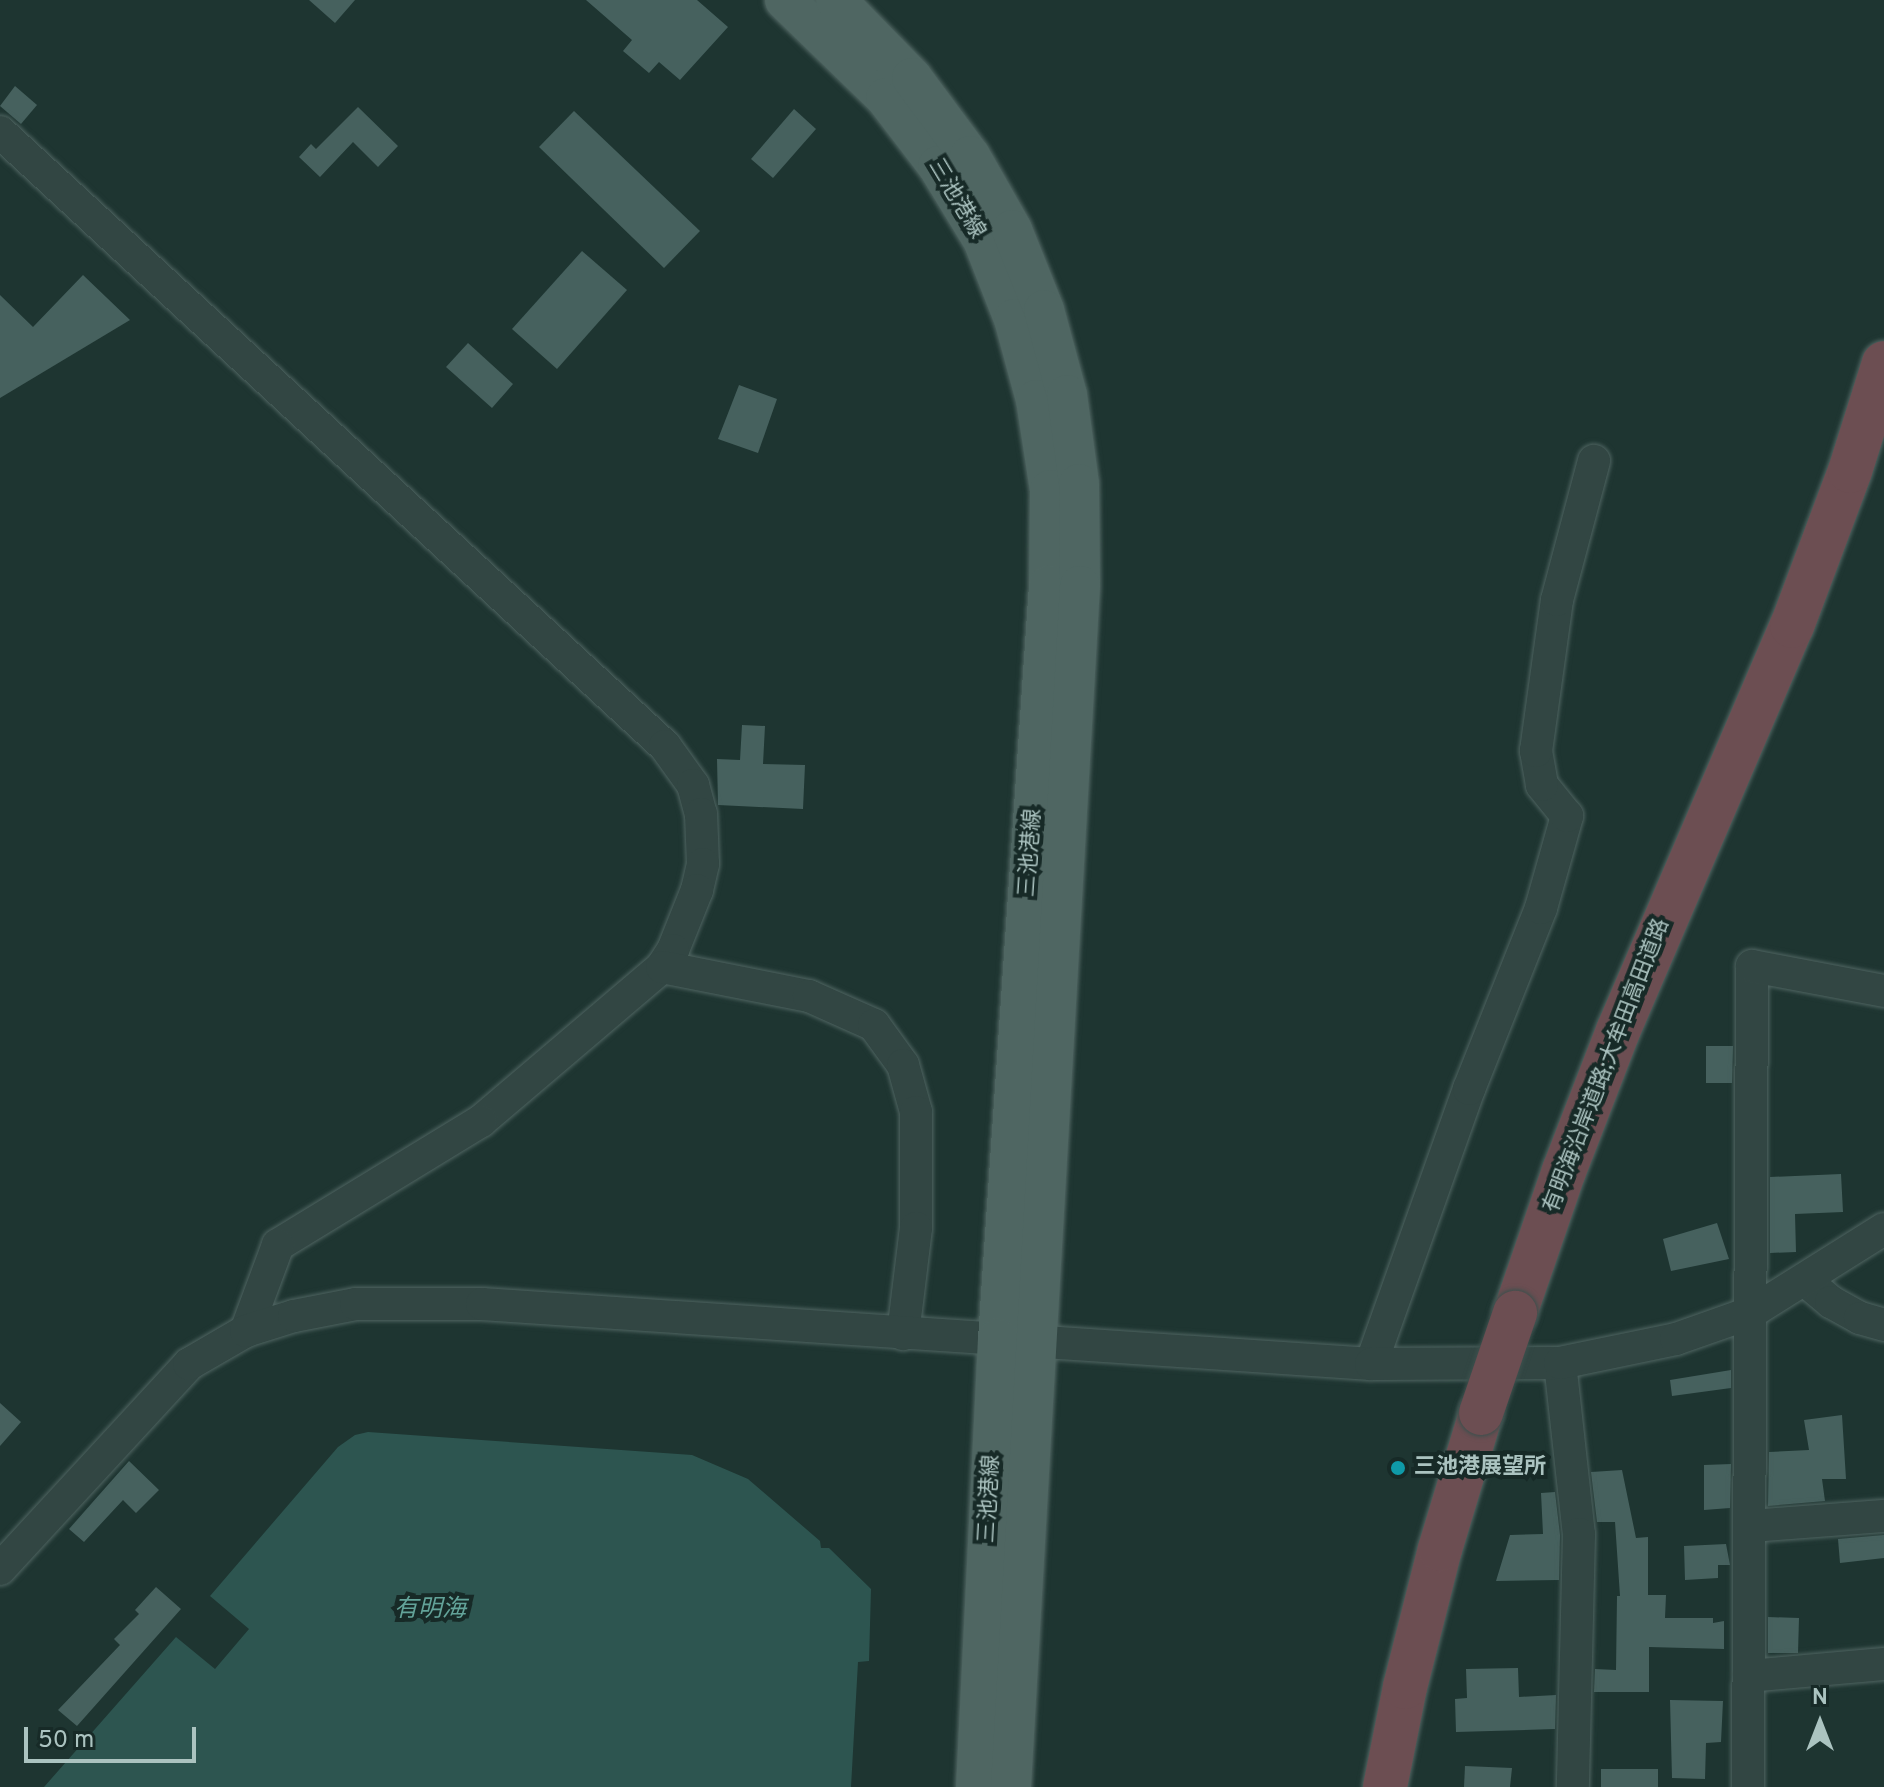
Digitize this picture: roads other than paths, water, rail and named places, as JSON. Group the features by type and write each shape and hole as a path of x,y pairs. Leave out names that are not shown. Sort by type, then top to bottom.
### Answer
{"highway":[{"name":"有明海沿岸道路;大牟田高田道路","path":"1385,1787 1405,1687 1440,1549 1481,1413 1564,1171 1618,1031 1792,626 1850,471 1884,363"}],"main road":[{"name":"三池港線","path":"785,0 886,98 938,166 983,240 1014,319 1036,400 1050,490 1049,585 1017,1340 1011,1787"},
{"name":"三池港線","path":"836,0 912,78 970,156 1012,230 1044,310 1067,395 1079,484 1080,586 976,1787"}],"street":[{"path":"0,132 665,746 693,785 701,814 703,864 673,950 662,967 481,1121 278,1245 246,1331"},
{"path":"1371,1364 1469,1089 1541,908 1567,816 1542,785 1536,751 1557,600 1594,461"},
{"path":"1748,1787 1752,966 1884,991"},
{"path":"662,967 809,996 874,1025 903,1065 916,1112 916,1228 903,1334"},
{"path":"0,1569 189,1364 246,1331 294,1316 356,1304 482,1304 1371,1364 1560,1363 1676,1339 1750,1313 1806,1281 1884,1229"},
{"path":"1806,1281 1850,1313 1884,1325"},
{"path":"1560,1363 1579,1534 1573,1787"},
{"path":"1750,1526 1884,1516"},
{"path":"1749,1676 1884,1664"}],"water":[{"name":"有明海","path":"368,1432 692,1455 748,1479 820,1541 821,1548 829,1548 871,1589 869,1661 858,1662 851,1787 44,1787 176,1637 215,1669 249,1629 210,1596 338,1447 355,1435"}],"place":[{"name":"三池港展望所","path":"1398,1468"}]}
